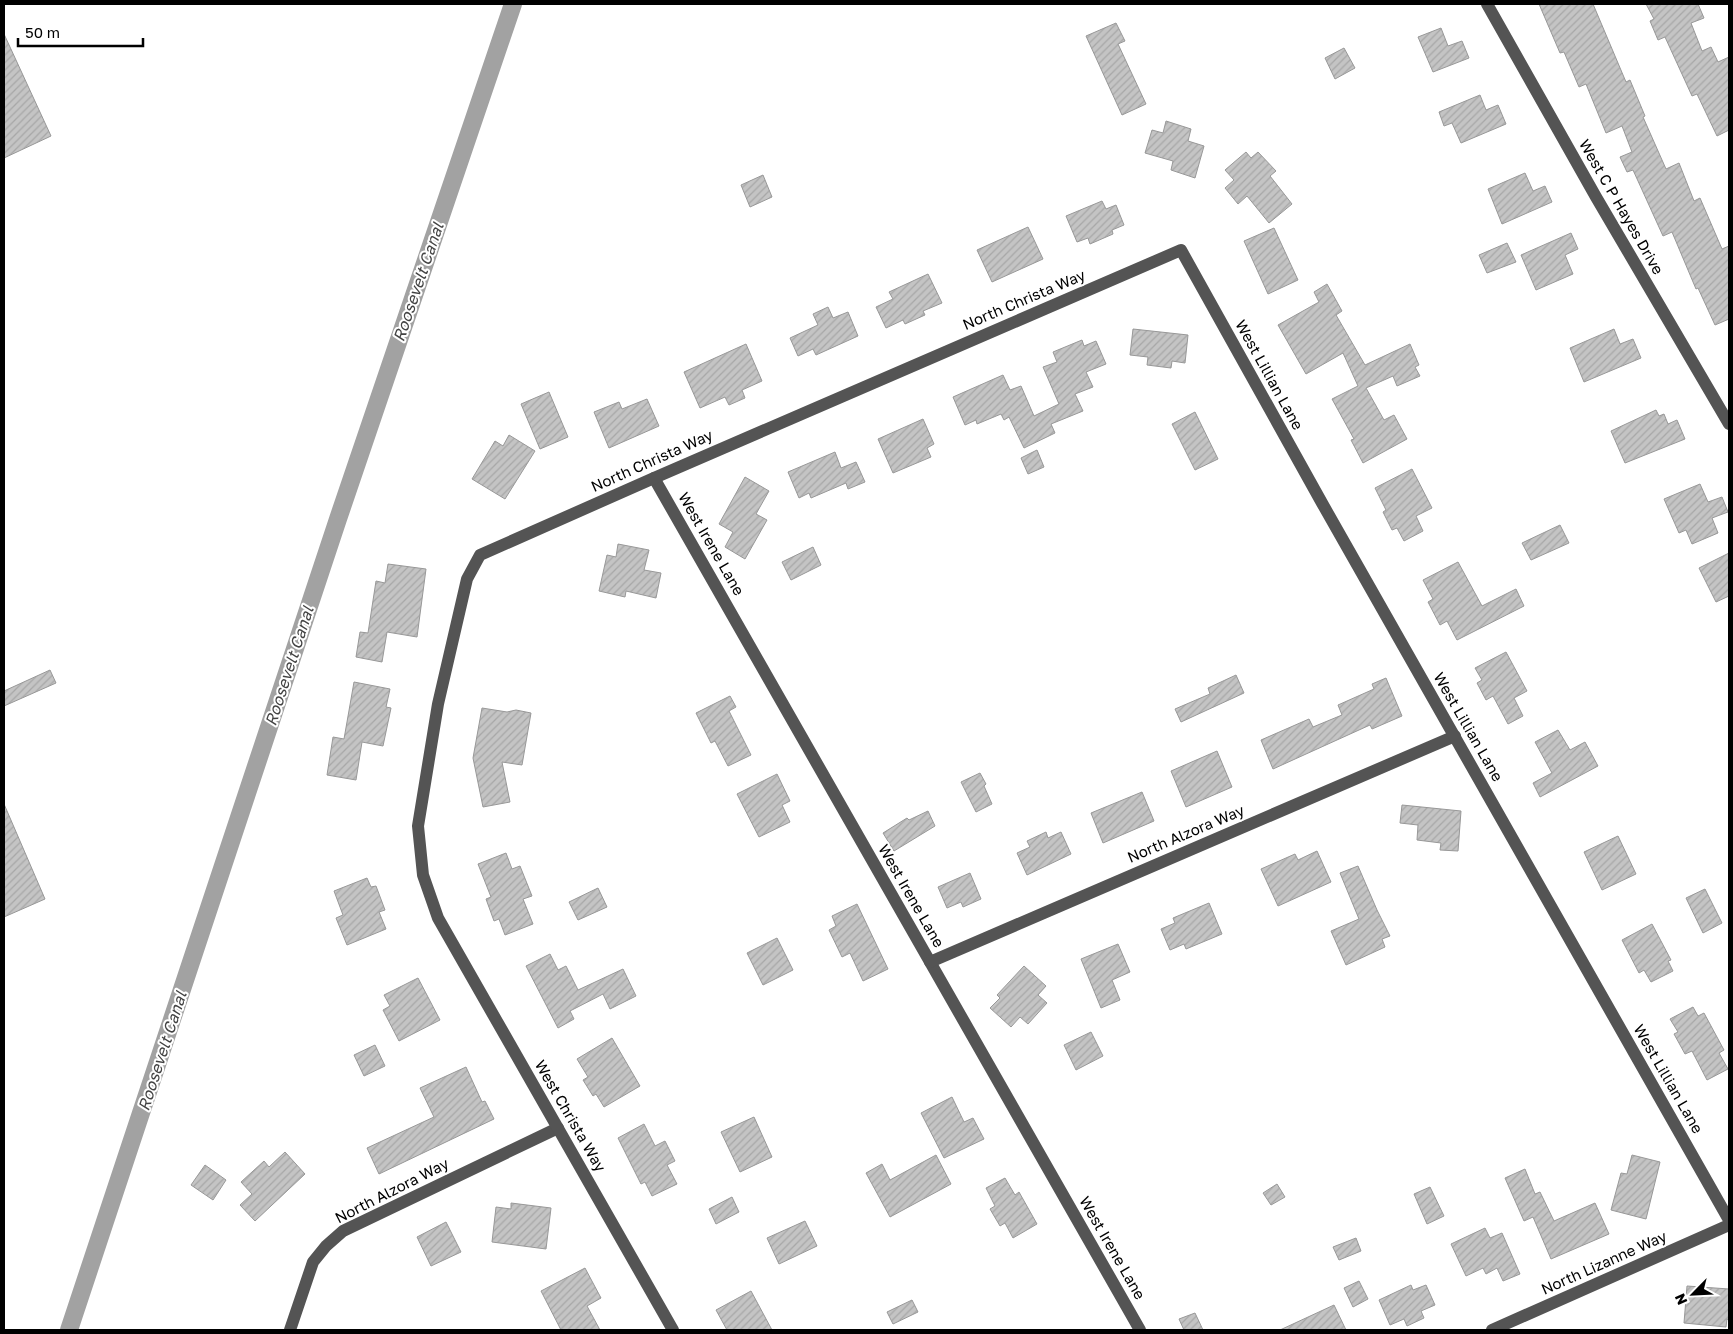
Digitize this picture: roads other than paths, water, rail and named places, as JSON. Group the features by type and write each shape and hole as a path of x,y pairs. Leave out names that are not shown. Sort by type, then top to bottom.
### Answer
{"street":[{"name":"West C P Hayes Drive","path":"1487,4 1596,197 1729,424"},
{"name":"North Christa Way","path":"438,918 423,875 418,826 438,704 466,578 480,555 1181,250"},
{"name":"West Lillian Lane","path":"1181,250 1322,503 1729,1220"},
{"name":"West Irene Lane","path":"654,478 1140,1330"},
{"name":"North Alzora Way","path":"930,962 1454,736"},
{"name":"West Christa Way","path":"438,918 673,1330"},
{"name":"North Alzora Way","path":"290,1330 313,1262 326,1246 343,1231 558,1128"},
{"name":"North Lizanne Way","path":"1492,1330 1729,1225"}],"waterway":[{"name":"Roosevelt Canal","path":"69,1330 338,519 513,4"}]}
